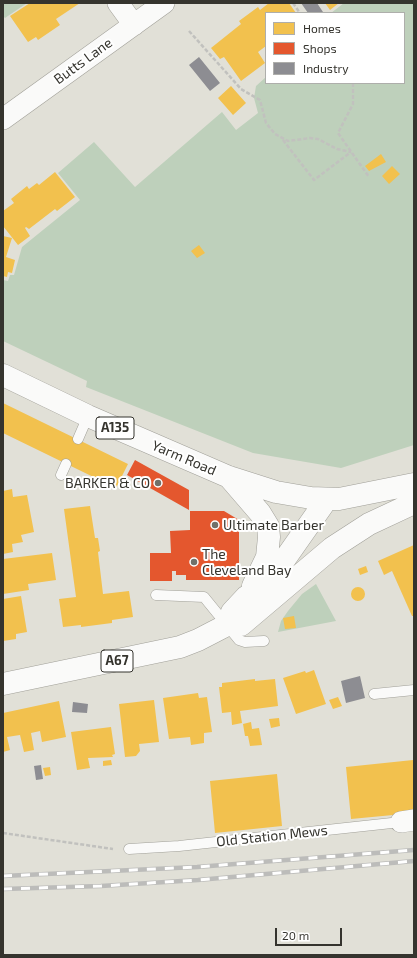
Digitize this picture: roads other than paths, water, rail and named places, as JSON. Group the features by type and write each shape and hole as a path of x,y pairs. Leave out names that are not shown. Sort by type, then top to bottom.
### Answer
{"main road":[{"name":"Yarm Road","path":"3,375 88,416 229,477 285,495 327,499 350,498 414,484"},
{"path":"227,625 232,612 246,597 264,566 268,548 268,526 260,513 229,477"},
{"path":"246,597 260,588 280,566 327,499"},
{"name":"A67","path":"3,684 180,647 198,640 227,625 241,625 318,559 356,532 414,503"}],"street":[{"path":"118,3 134,25"},
{"name":"Butts Lane","path":"3,119 164,3"}],"lane":[{"path":"78,439 88,416"},
{"path":"61,475 66,464"},
{"path":"156,595 204,597 239,640 245,642 264,641"},
{"path":"374,694 414,690"},
{"name":"Old Station Mews","path":"129,849 179,846 408,821"}],"railway":[{"path":"3,876 197,867 414,850"},
{"path":"3,889 101,886 198,880 414,861"}],"place":[{"name":"BARKER & CO","path":"158,483"},
{"name":"Ultimate Barber","path":"215,525"},
{"name":"The Cleveland Bay","path":"194,562"}]}
